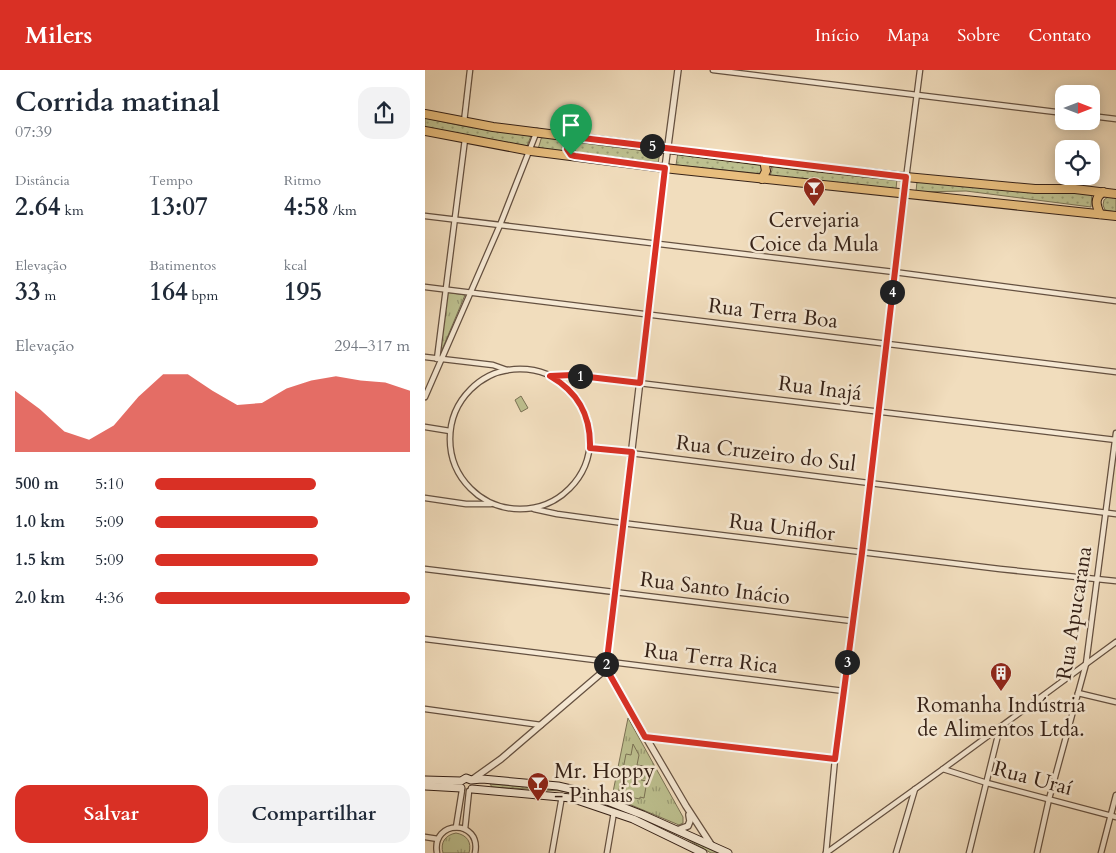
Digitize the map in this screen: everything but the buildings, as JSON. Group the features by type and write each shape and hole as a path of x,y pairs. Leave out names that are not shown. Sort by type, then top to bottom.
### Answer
{"main road":[{"path":"425,114 464,122 537,132 906,177 1035,189 1075,189 1116,194"},
{"path":"425,131 531,151 665,168 1116,216"},
{"path":"575,156 569,152 567,145 571,139 578,137"},
{"path":"762,179 767,169 764,160"},
{"path":"1100,214 1096,202 1103,192"},
{"path":"425,786 465,788 473,784 471,780 482,779 559,786 584,792 636,812 727,853"},
{"path":"425,780 488,791 562,796 614,812 668,835 703,853"},
{"path":"488,791 490,780"}],"street":[{"path":"464,122 470,70"},
{"path":"678,70 606,668 686,806 712,846"},
{"path":"713,70 1055,111"},
{"path":"826,853 843,691 871,483 894,272 919,70"},
{"path":"1100,117 1116,119"},
{"path":"425,397 500,225 537,132"},
{"path":"440,359 446,290 465,139"},
{"path":"425,216 894,272 1116,301"},
{"name":"Rua Terra Boa","path":"425,287 1116,372"},
{"path":"425,357 493,365 507,370"},
{"path":"525,369 550,376 571,390 585,411 589,429 590,448 586,465 566,493 551,503 520,510 492,504 476,494 464,482 455,466 451,448 451,430 454,416 460,403 469,391 480,381 493,374 507,370 525,369"},
{"name":"Rua Inajá","path":"550,376 572,375 1116,440"},
{"path":"425,427 451,430"},
{"name":"Rua Apucarana","path":"1037,853 1049,799 1086,664 1116,433"},
{"name":"Rua Cruzeiro do Sul","path":"590,448 1116,514"},
{"path":"425,498 465,504 492,504"},
{"name":"Rua Uniflor","path":"535,508 557,514 624,524 1116,581"},
{"name":"Rua Santo Inácio","path":"425,569 853,621"},
{"name":"Rua Terra Rica","path":"425,639 843,691"},
{"path":"826,853 915,788 943,770 1116,642"},
{"path":"471,780 487,770 606,668"},
{"path":"1077,693 1116,702"},
{"path":"425,709 541,725"},
{"path":"969,853 1000,727"},
{"path":"645,737 835,759"},
{"name":"Rua Uraí","path":"943,770 1116,817"},
{"path":"456,827 465,788"},
{"path":"465,788 465,829"},
{"path":"896,853 915,788"},
{"path":"1101,853 1116,795"},
{"path":"552,853 562,796"},
{"path":"676,830 685,828 689,824 686,806"},
{"path":"607,853 614,812"},
{"path":"437,853 437,839 445,830 456,827 465,829 474,839 477,853"},
{"path":"425,838 437,839"}],"green space":[{"path":"425,118 463,126 531,136 527,146 425,127"},
{"path":"542,136 660,151 658,164 538,149"},
{"path":"678,152 740,160 744,163 762,165 762,174 676,165"},
{"path":"771,165 897,179 896,189 770,176"},
{"path":"917,181 1092,193 1091,207 966,191 916,192"},
{"path":"1109,196 1116,197 1116,212 1105,210 1104,200"},
{"path":"446,292 465,295 439,357"},
{"path":"521,396 528,408 521,412 515,400"},
{"path":"628,718 683,817 683,823 679,825 612,797"},
{"path":"633,744 639,755 637,765 644,766 641,780 647,781 644,798 640,797 640,799 618,795 626,754 631,755"},
{"path":"490,784 574,792 614,805 721,853 711,853 685,838 637,816 575,794 561,791 492,787"},
{"path":"456,833 463,835 468,840 470,846 469,853 443,853 442,846 444,840"}],"place":[{"name":"Cervejaria Coice da Mula","path":"814,207"},
{"name":"Romanha Indústria de Alimentos Ltda.","path":"1001,692"},
{"name":"Mr. Hoppy - Pinhais","path":"538,802"}],"route":[{"path":"574,137 578,137 795,165 906,177 862,553 835,759 645,737 609,675 606,668 632,452 590,448 589,423 579,400 571,390 550,376 572,375 640,383 665,168 571,155 567,149 568,142 574,137"}]}
